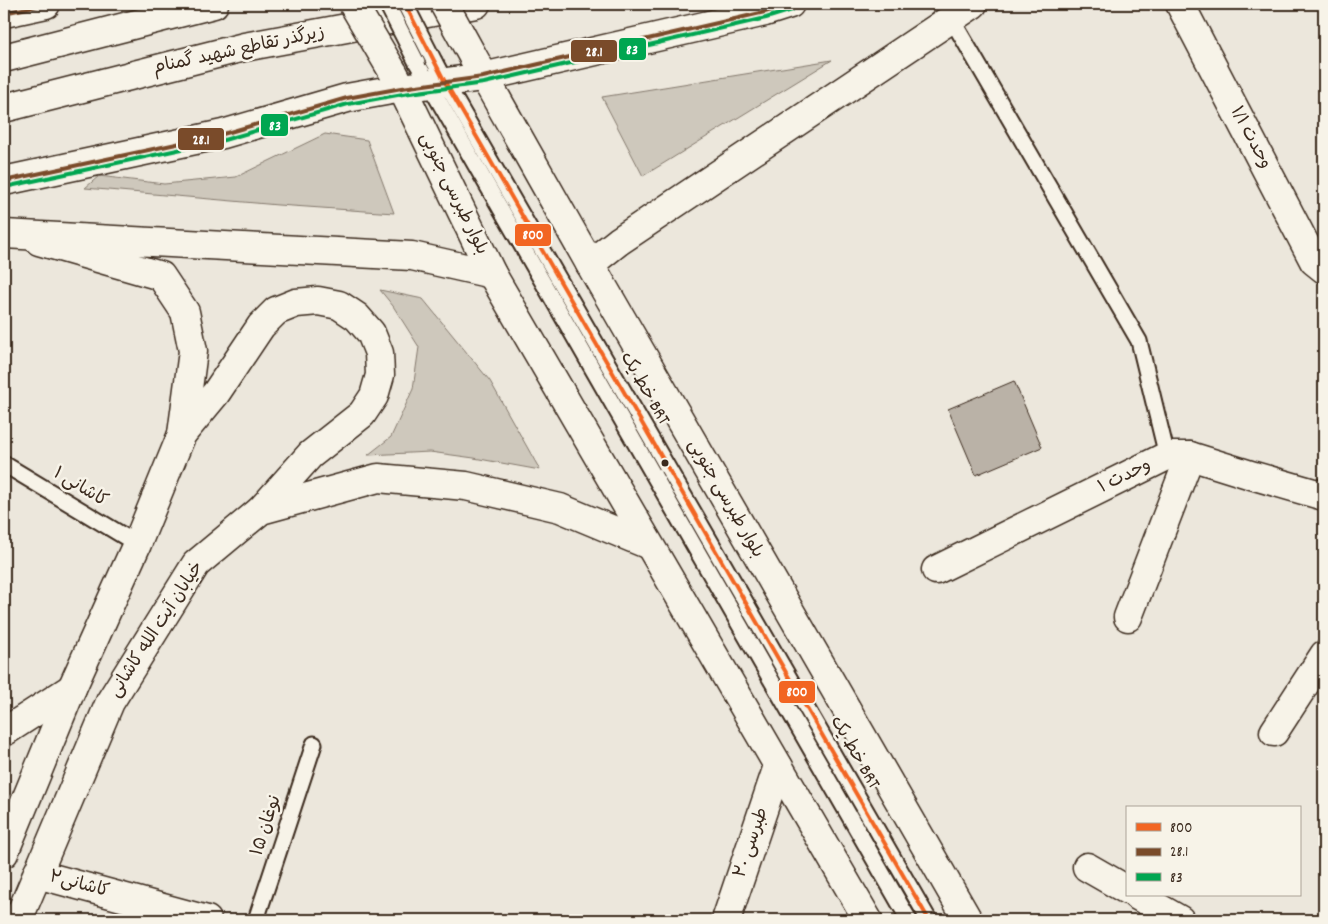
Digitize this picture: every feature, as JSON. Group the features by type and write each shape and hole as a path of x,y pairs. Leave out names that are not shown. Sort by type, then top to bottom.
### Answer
{"main road":[{"path":"4,14 46,4"},
{"path":"4,58 214,4"},
{"name":"بلوار طبرسی جنوبی","path":"353,4 420,75 492,274 868,920"},
{"name":"بلوار طبرسی جنوبی","path":"444,4 477,66 590,264 968,920"},
{"name":"زیرگذر تقاطع شهید گمنام","path":"4,108 244,47 476,4"},
{"path":"4,181 223,134 420,75 765,12 790,4"},
{"path":"590,264 620,241 973,4"},
{"name":"وحدت ۱/۱","path":"1180,4 1314,262 1324,269"},
{"path":"12,235 412,256 492,274"},
{"path":"4,853 72,688 136,544 182,434 193,351 186,312 161,276 12,235"},
{"path":"182,434 216,393 261,326 276,311 296,303 318,301 339,306 357,317 370,333 379,353 380,375 374,396 362,414 310,454 261,510"},
{"path":"1128,617 1178,456 1324,496"},
{"name":"وحدت ۱","path":"936,570 1178,456"},
{"name":"خیابان آیت الله کاشانی","path":"18,920 110,702 196,564 261,510 378,478 466,486 560,508 649,545"},
{"path":"1274,732 1324,655"},
{"path":"4,732 72,688"},
{"name":"طبرسی ۲۰","path":"726,920 778,766"},
{"path":"1087,867 1126,889"},
{"name":"کاشانی۲","path":"37,874 207,920"},
{"path":"1138,896 1180,920"}],"lane":[{"name":"خط یک BRT","path":"386,4 420,75 909,920"},
{"name":"خط یک BRT","path":"406,4 420,75 929,920"},
{"path":"951,18 1139,341 1178,456"},
{"name":"کاشانی ۱","path":"4,464 136,544"},
{"name":"نوغان ۱۵","path":"256,920 314,744"}],"shaded area":[{"path":"832,60 643,176 602,97"},
{"path":"325,134 367,140 394,213 85,188 99,176 164,184 236,177"},
{"path":"380,290 423,299 490,381 540,470 430,452 368,455 391,437 413,389 419,347 393,306"}],"building":[{"path":"1014,381 1042,447 976,475 948,409"}],"transit line":[{"name":"28.1","path":"4,13 46,4"},
{"name":"800","path":"405,4 445,82 929,920"},
{"name":"28.1","path":"4,181 223,134 347,98 483,77 765,12 790,4"},
{"name":"83","path":"5,187 224,140 348,104 484,83 766,18 792,10"}]}
